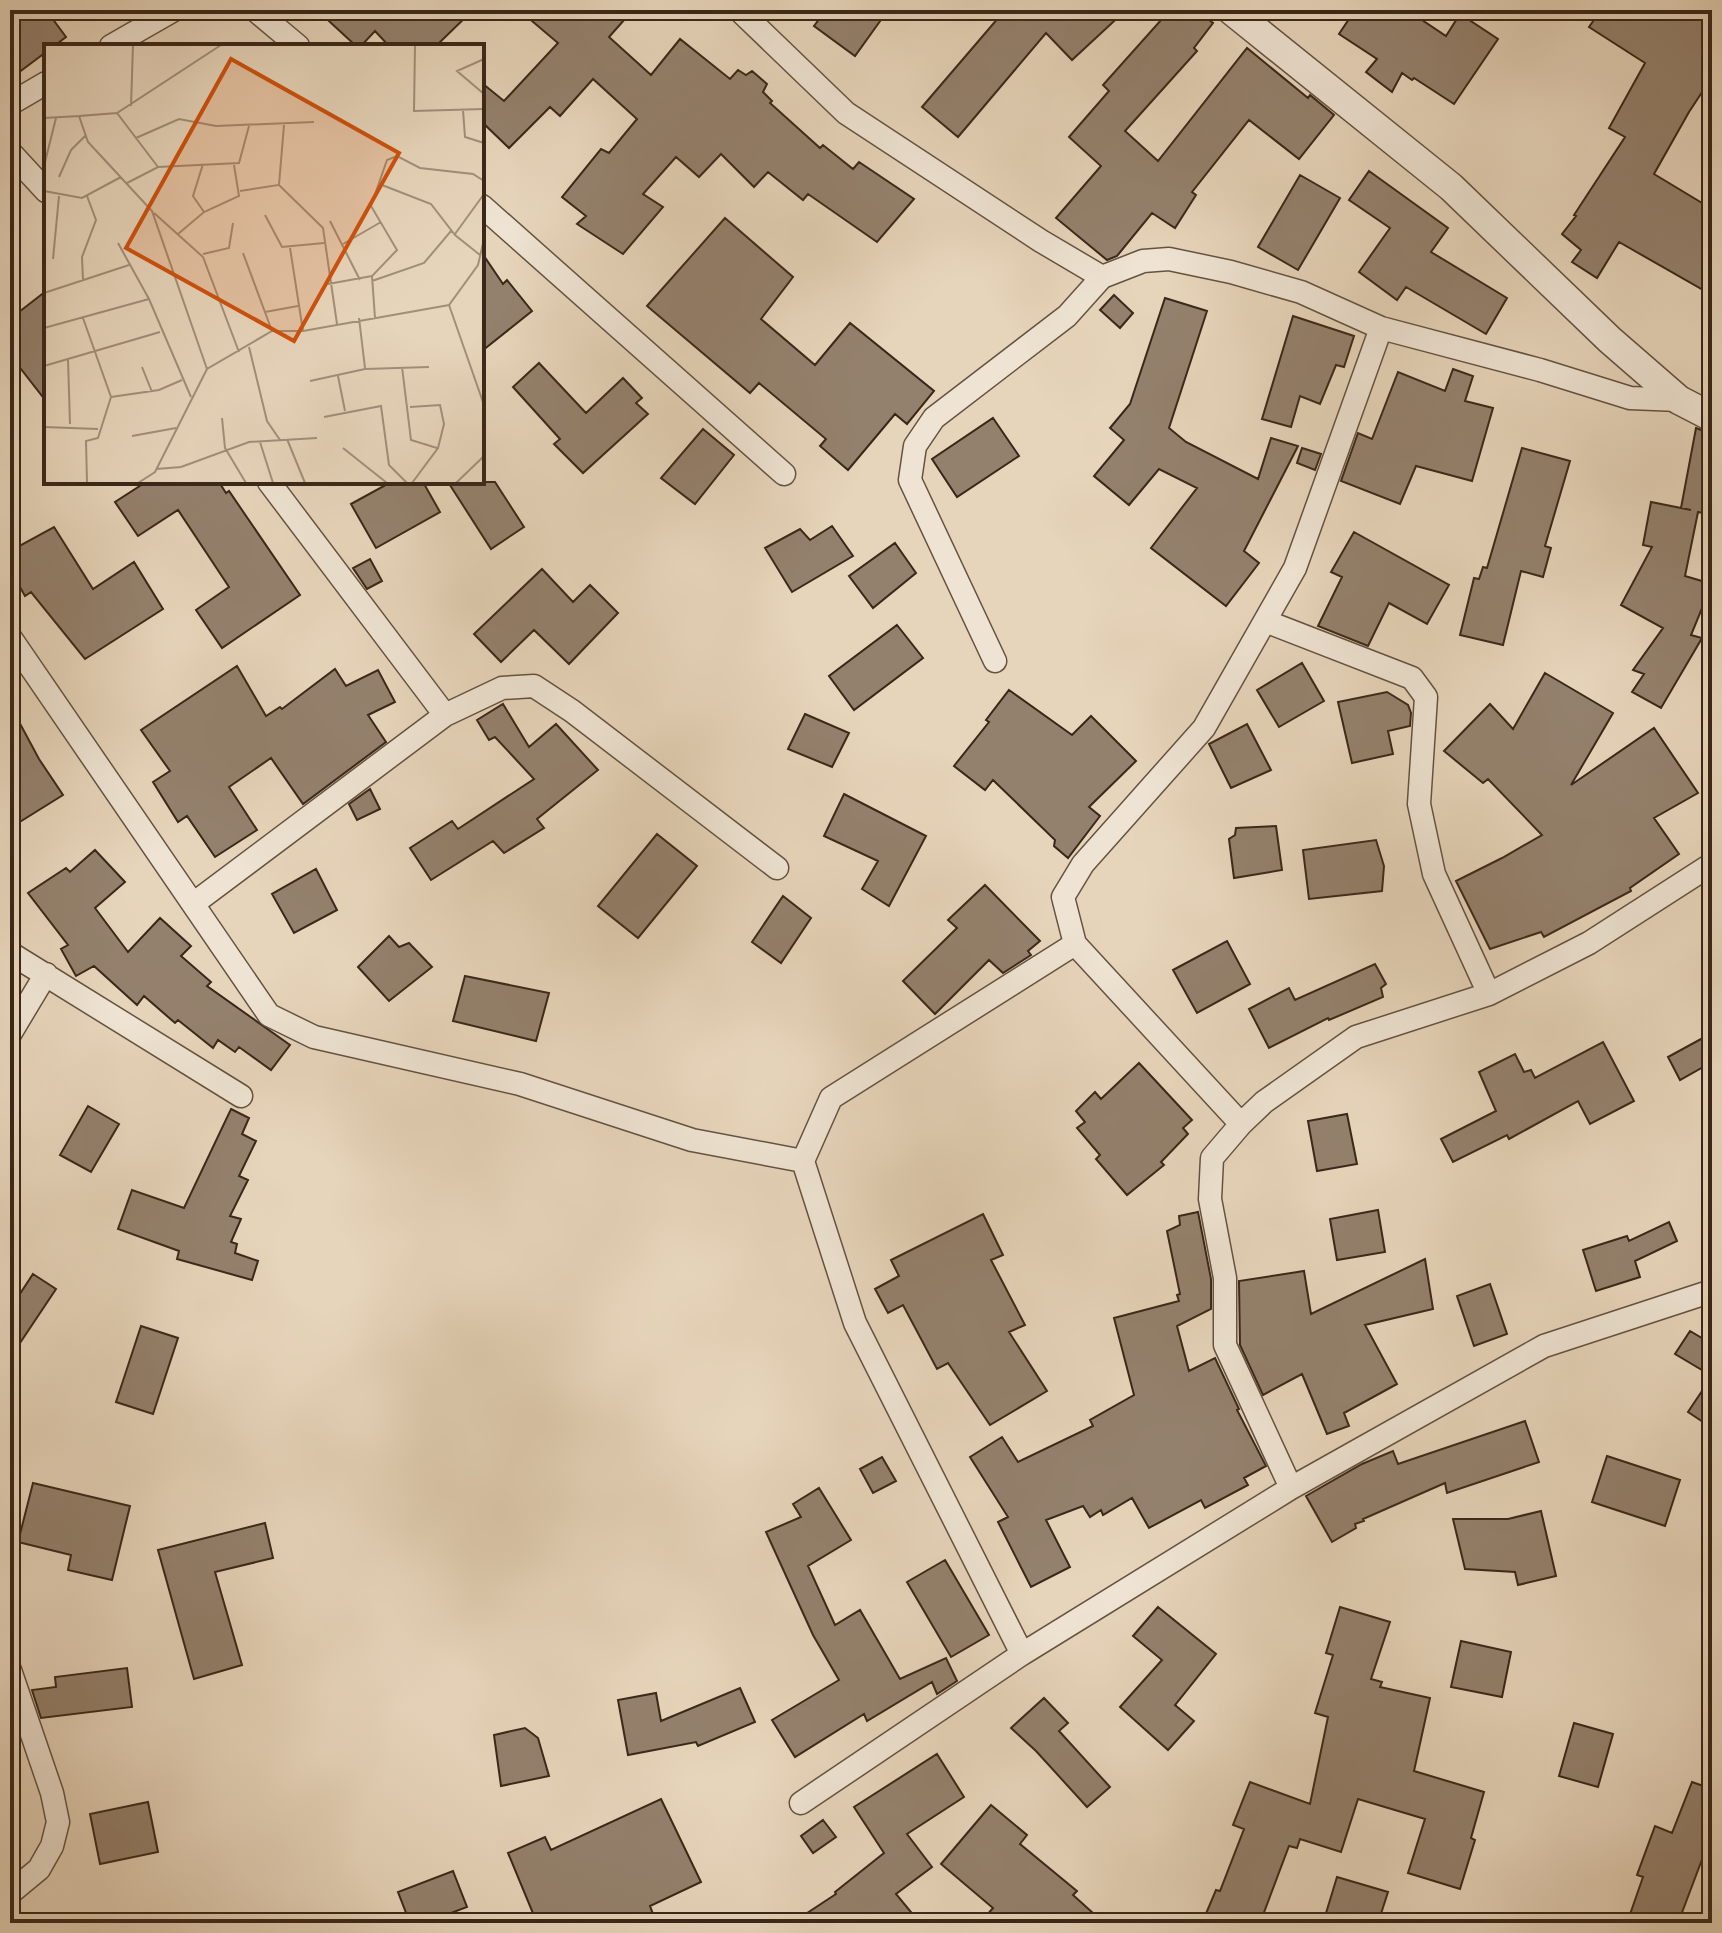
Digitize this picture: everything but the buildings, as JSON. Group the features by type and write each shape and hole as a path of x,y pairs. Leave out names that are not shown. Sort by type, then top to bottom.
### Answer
{"street":[{"path":"114,44 174,10"},
{"path":"255,10 296,44"},
{"path":"739,10 846,113 1041,241 1102,277"},
{"path":"1231,10 1451,187 1610,340 1679,400 1712,417"},
{"path":"10,104 44,84"},
{"path":"10,152 44,189"},
{"path":"484,208 784,474"},
{"path":"995,661 910,480 915,446 934,418 1067,316 1102,277 1143,261 1169,259 1231,272 1301,292 1381,328 1540,370 1630,398 1679,400"},
{"path":"1241,1124 1075,944 1063,897 1083,864 1204,728 1295,568 1381,328"},
{"path":"271,484 445,715"},
{"path":"1265,621 1412,678 1426,697 1419,804 1434,874 1489,994"},
{"path":"10,637 269,1015 314,1037 520,1084 692,1140 803,1161"},
{"path":"193,904 445,715 502,688 534,686 572,711 777,868"},
{"path":"1291,1488 1225,1345 1225,1278 1210,1199 1212,1158 1264,1102 1356,1037 1489,994 1589,943 1712,864"},
{"path":"1022,1654 855,1323 803,1161 831,1098 1075,944"},
{"path":"10,953 241,1096"},
{"path":"10,1034 46,974"},
{"path":"801,1803 1022,1654 1291,1488 1544,1346 1712,1291"},
{"path":"10,1670 52,1793 58,1822 52,1846 39,1869 10,1893"}]}
